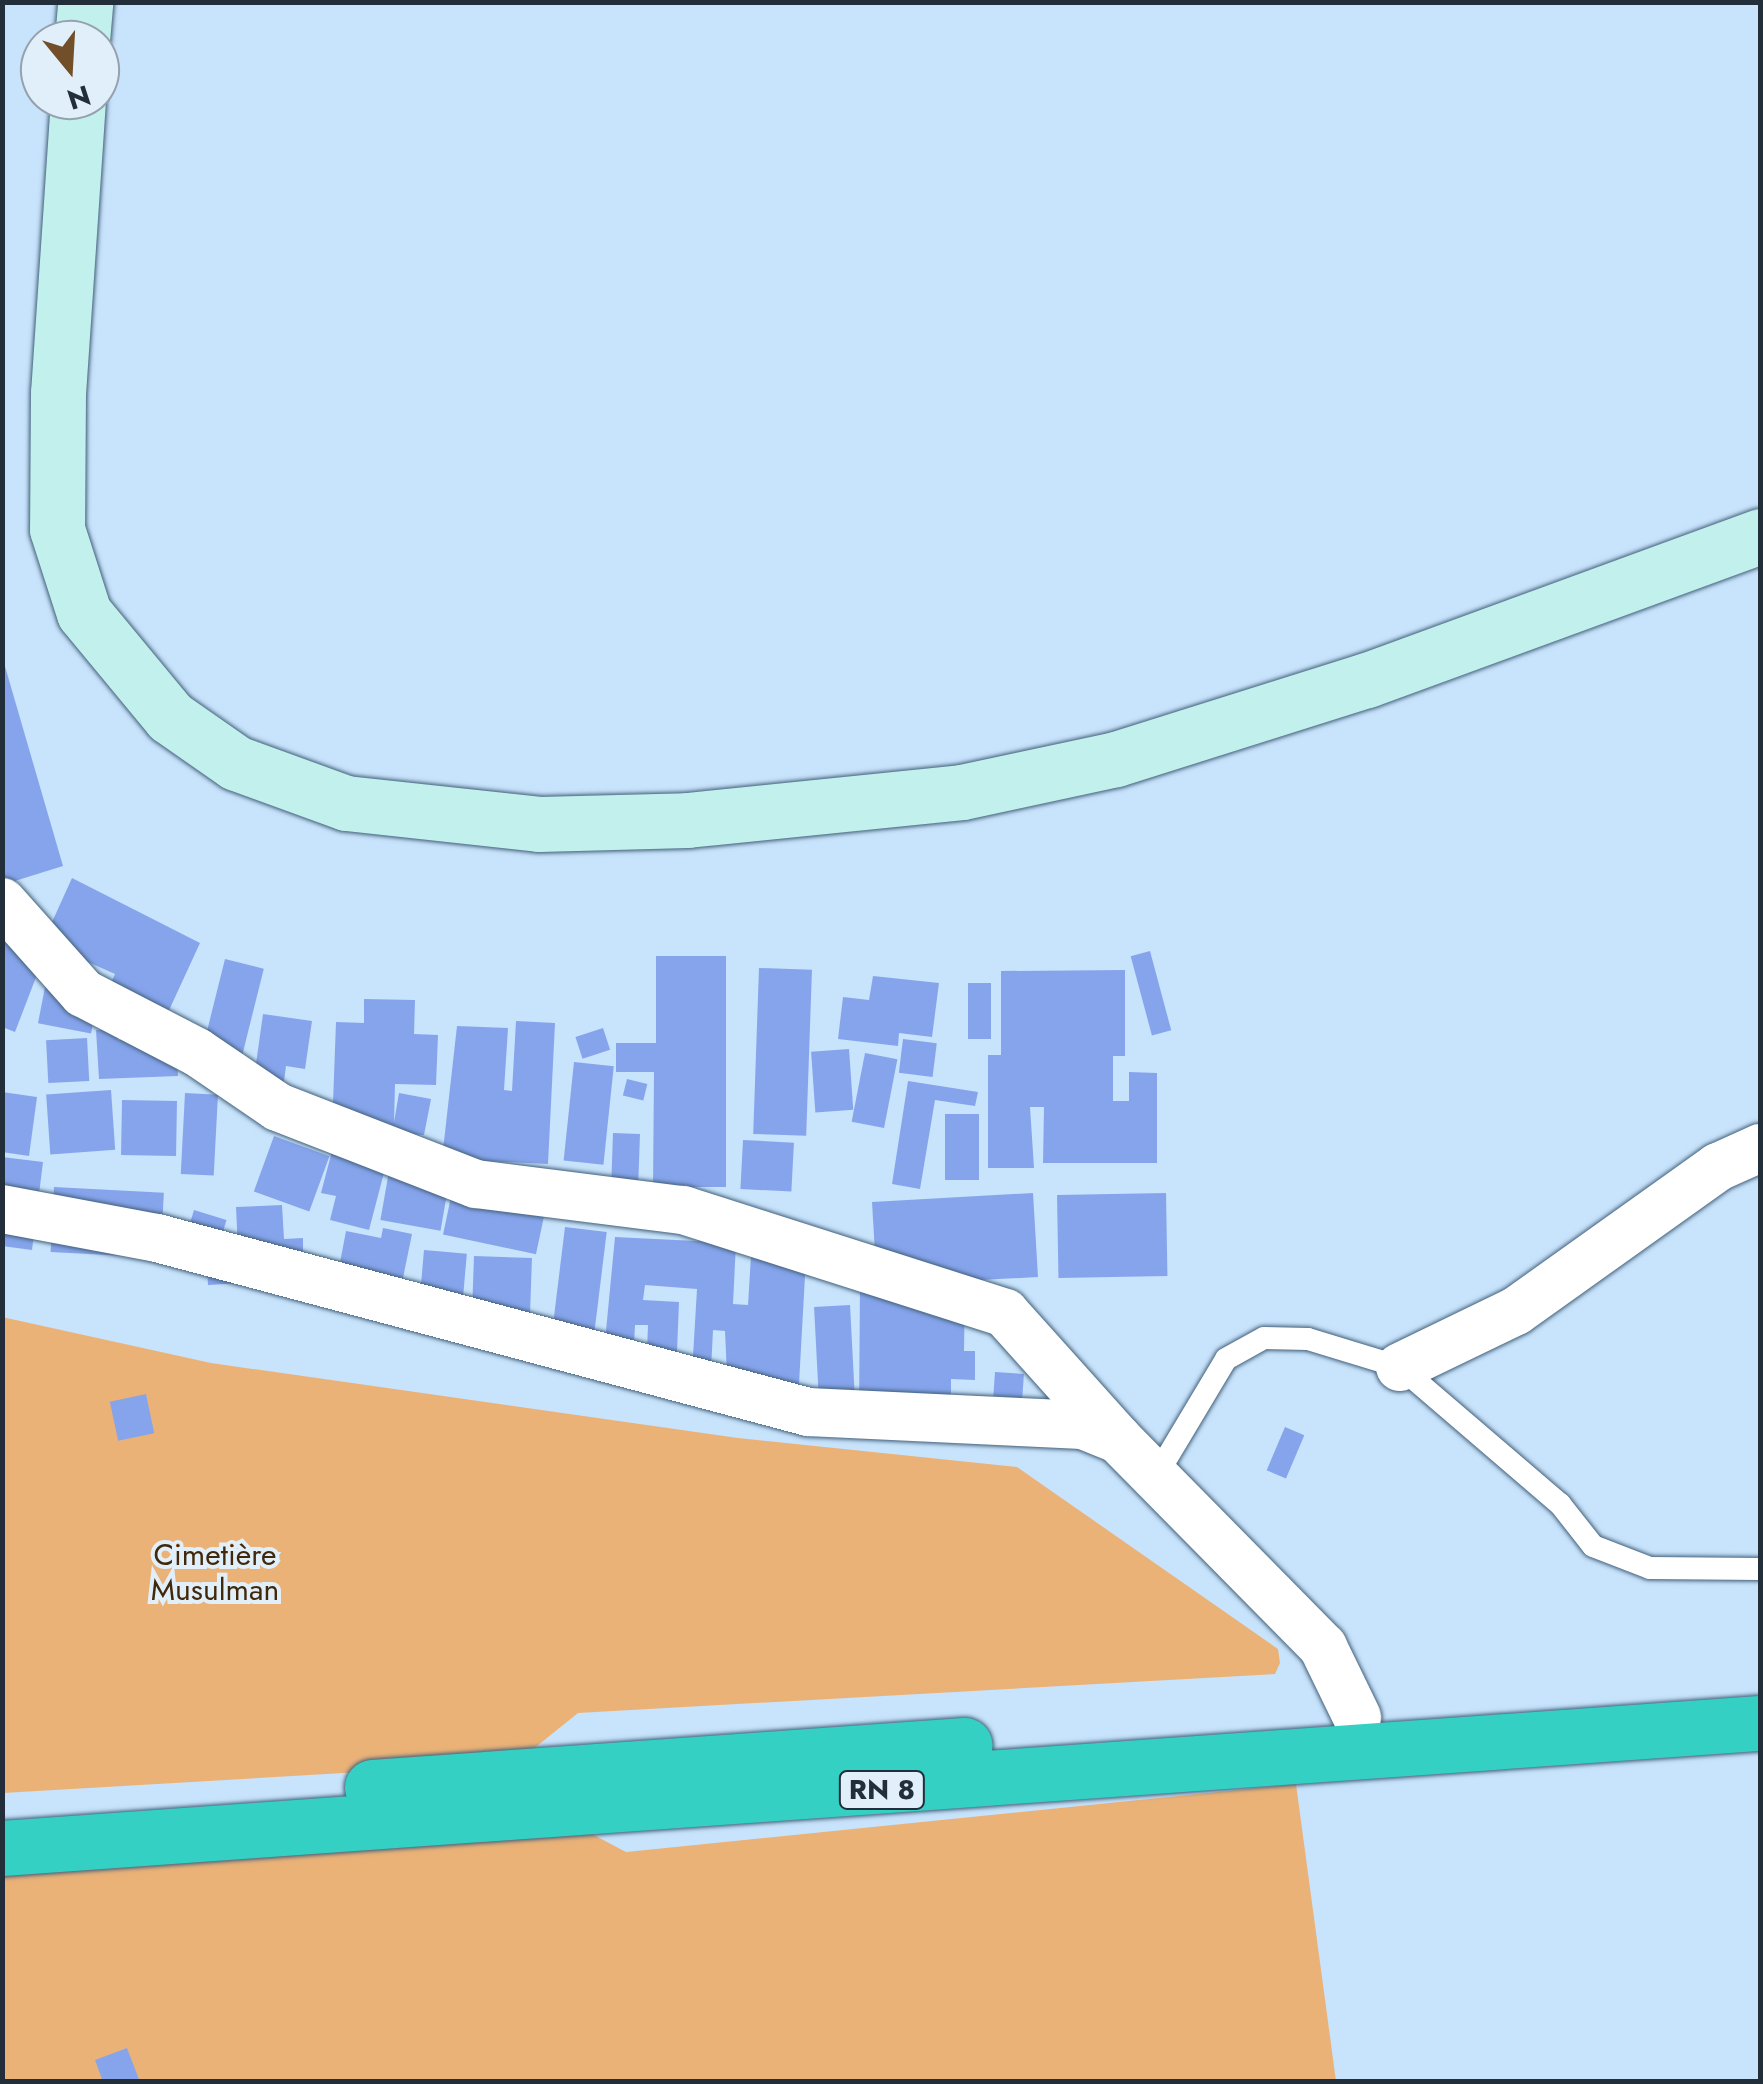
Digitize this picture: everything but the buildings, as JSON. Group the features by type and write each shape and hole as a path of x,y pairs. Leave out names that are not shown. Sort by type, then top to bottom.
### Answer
{"highway":[{"name":"RN 8","path":"2,1812 1760,1687"},
{"name":"RN 8","path":"2,1848 1760,1723"}],"main road":[{"path":"77,120 58,392 58,529 84,613 170,717 236,763 346,803 539,824 687,820 962,792 1116,759 1366,680 1760,536"}],"street":[{"path":"2,902 83,993 197,1052 278,1107 476,1184 683,1210 1005,1313 1118,1439 1323,1647 1357,1717"},
{"path":"1400,1367 1516,1312 1718,1167 1760,1148"},
{"path":"2,1209 157,1238 808,1412 1083,1425 1118,1439"}],"lane":[{"path":"1156,1476 1226,1358 1264,1338 1308,1339 1400,1367 1560,1504 1594,1546 1650,1568 1760,1569"}],"green space":[{"name":"Cimetière Musulman","path":"2,1317 211,1363 738,1438 1017,1467 1278,1649 1280,1663 1275,1674 578,1713 516,1763 3,1793"},
{"path":"1296,1784 1336,2081 3,2082 3,1858 556,1815 626,1852"}]}
